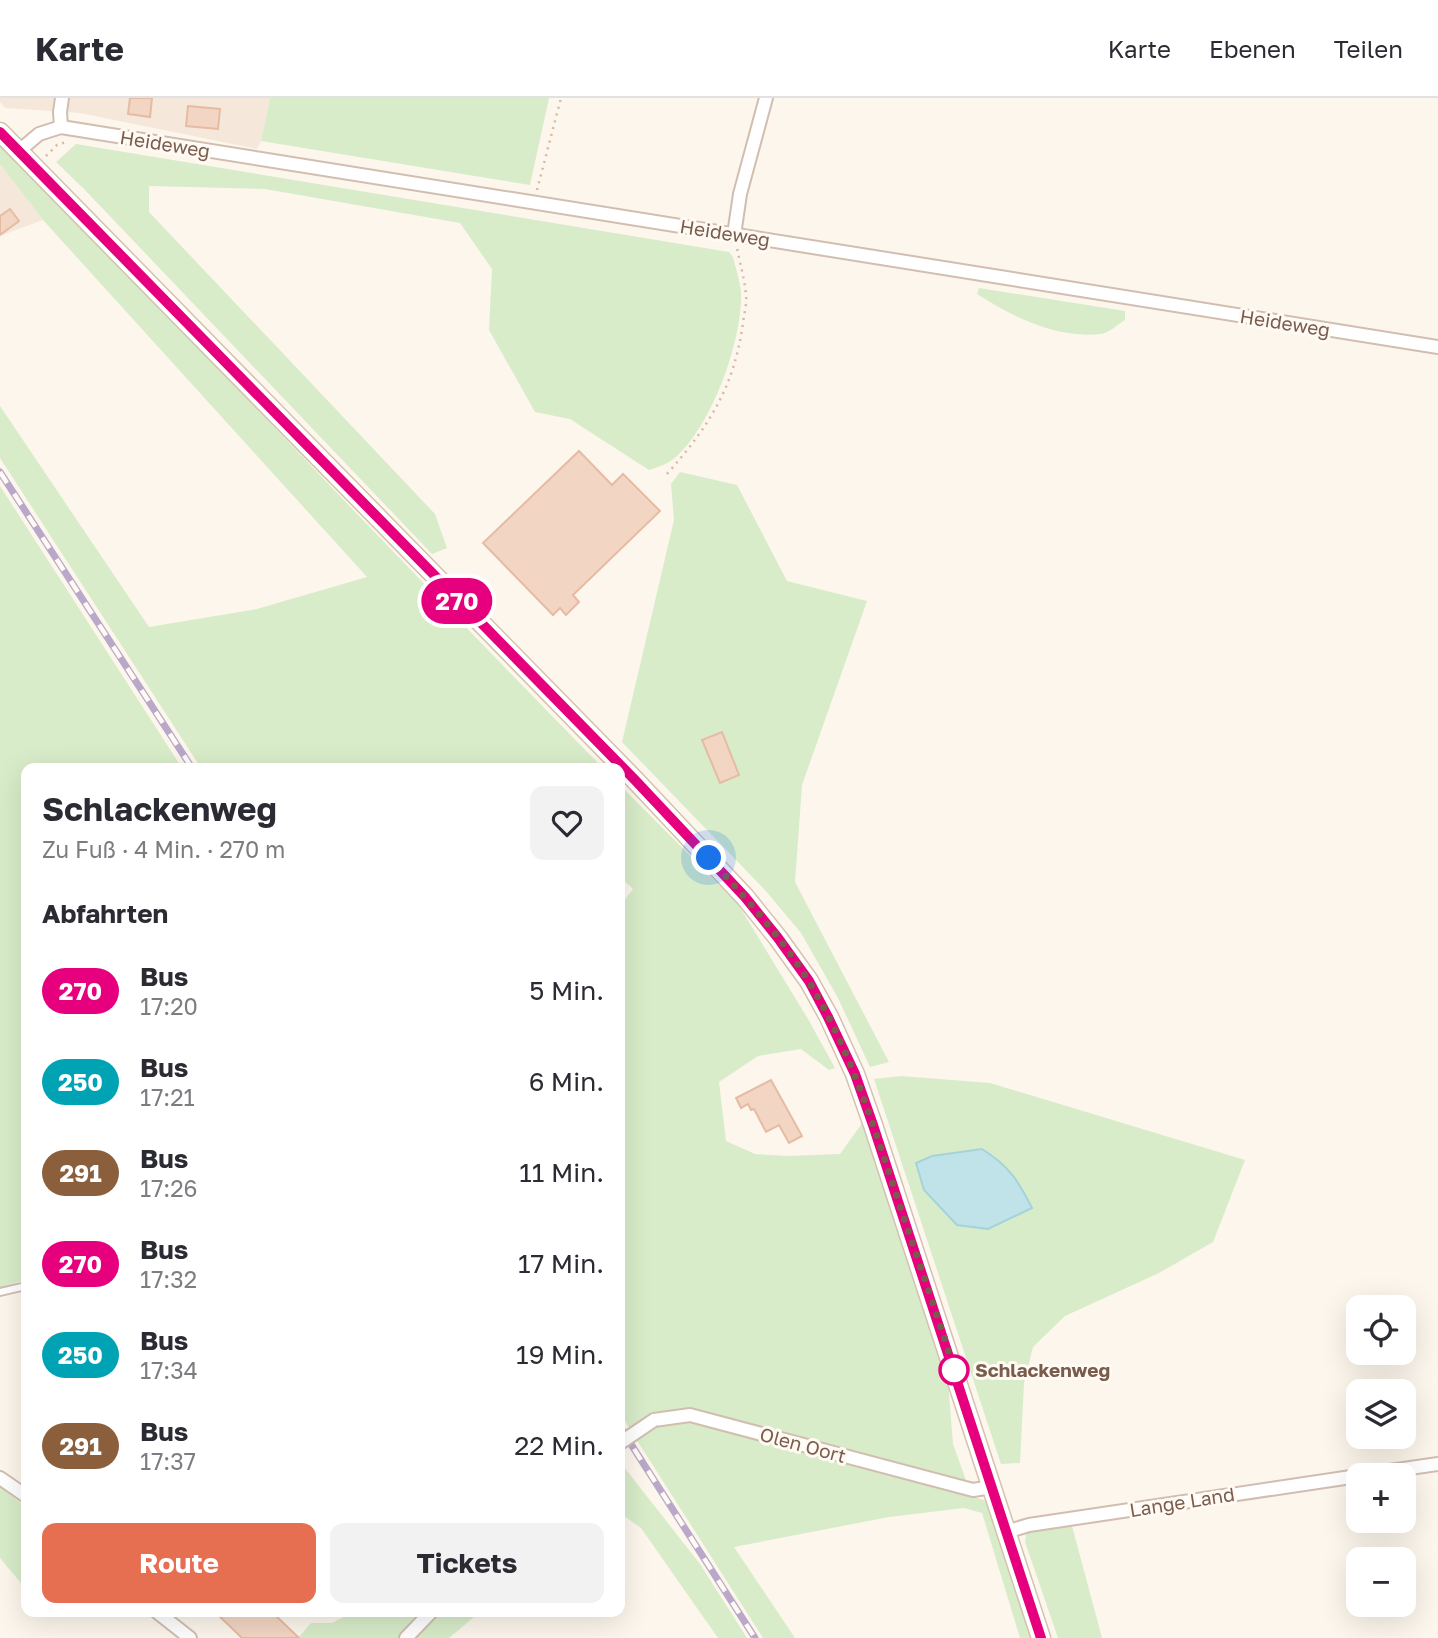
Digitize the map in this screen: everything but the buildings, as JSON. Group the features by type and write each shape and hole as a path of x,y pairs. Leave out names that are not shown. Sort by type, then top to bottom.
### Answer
{"main road":[{"path":"0,132 618,763"},
{"path":"625,770 745,897 809,981 828,1017 855,1074 1041,1638"}],"street":[{"path":"19,151 39,134 61,127 62,98"},
{"path":"734,235 740,194 766,98"},
{"name":"Heideweg","path":"61,127 1438,347"},
{"name":"Olen Oort","path":"625,1440 654,1420 690,1415 973,1490 992,1487"},
{"name":"Lange Land","path":"1416,1467 1438,1464"},
{"path":"0,1478 21,1493"},
{"name":"Lange Land","path":"1006,1532 1028,1525 1346,1478"},
{"path":"163,1617 190,1638"},
{"path":"406,1638 426,1617"}],"lane":[{"path":"0,1292 21,1287"}],"path":[{"path":"534,203 561,98"},
{"path":"667,474 698,438 716,409 733,371 746,297 734,235"}],"shaded area":[{"path":"0,98 270,98 257,149 80,113 5,108"},
{"path":"0,164 43,220 0,236"}],"green space":[{"path":"270,98 549,98 530,185 261,141"},
{"path":"0,142 598,763 198,763 0,458 0,406 149,627 257,609 367,577 43,220 0,164"},
{"path":"76,144 729,252 733,257 741,289 736,339 730,361 713,404 690,441 672,460 649,470 570,419 535,412 489,330 492,269 460,223 265,189 149,186 149,212 435,514 447,548 432,554 56,162"},
{"path":"979,288 1125,311 1125,320 1101,334 1085,335 1052,330 991,303 977,294"},
{"path":"680,472 737,485 787,581 867,601 802,785 795,882 889,1062 870,1067 838,998 801,933 765,890 622,742 674,520 671,484"},
{"path":"0,486 179,763 21,763 21,1281 0,1287"},
{"path":"625,790 738,904 835,1068 829,1070 801,1049 758,1056 719,1082 726,1141 755,1154 840,1154 863,1122 948,1381 953,1444 967,1483 690,1409 654,1414 630,1429 625,1421 625,899 633,889 625,882"},
{"path":"901,1076 990,1083 1245,1160 1213,1242 1159,1273 1065,1316 1033,1347 1024,1383 1020,1463 1001,1464 874,1079"},
{"path":"689,1420 984,1500 990,1507 1033,1638 1020,1638 982,1513 964,1508 889,1517 734,1547 795,1638 763,1638 636,1439 655,1425"},
{"path":"625,1468 700,1564 747,1638 718,1638 641,1528 625,1517"},
{"path":"0,1487 21,1503 21,1583 0,1558"},
{"path":"1064,1524 1072,1526 1102,1638 1058,1638 1025,1542 1026,1534 1032,1530"},
{"path":"343,1617 419,1617 399,1638 298,1638 311,1623 332,1623"},
{"path":"434,1617 474,1617 449,1638 413,1638"}],"water":[{"path":"982,1149 1012,1174 1032,1208 988,1229 957,1225 924,1190 916,1163 932,1156"}],"railway":[{"path":"0,472 189,763"},
{"path":"625,1435 755,1638"}],"bus line":[{"name":"270","path":"0,132 618,763"},
{"name":"270","path":"625,770 763,917 809,981 828,1017 855,1074 873,1125 1041,1638"}],"place":[{"name":"Schlackenweg","path":"954,1370"}],"route":[{"path":"709,858 763,917 809,981 828,1017 855,1074 954,1370"}]}
